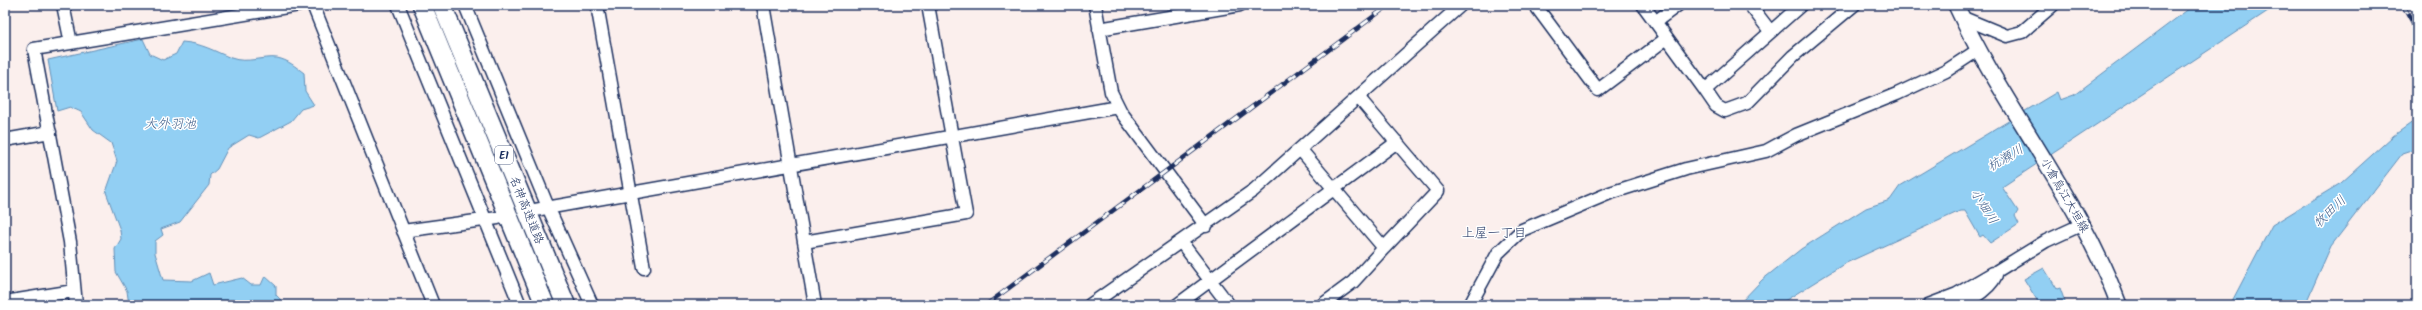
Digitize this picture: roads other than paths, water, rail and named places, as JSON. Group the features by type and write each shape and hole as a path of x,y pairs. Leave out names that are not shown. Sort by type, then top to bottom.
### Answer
{"highway":[{"name":"名神高速道路","path":"422,5 545,305"},
{"name":"名神高速道路","path":"442,5 566,305"}],"main road":[{"name":"小倉烏江大垣線","path":"1958,11 1981,54 2080,219 2107,273 2119,305"}],"street":[{"path":"63,5 71,43"},
{"path":"76,305 70,242 34,49 299,5"},
{"path":"312,5 433,305"},
{"path":"398,5 492,218 520,305"},
{"path":"464,5 548,207 592,305"},
{"path":"597,5 644,268"},
{"path":"763,5 815,305"},
{"path":"804,242 966,214 928,5"},
{"path":"1095,5 1111,92 1118,107 1206,226"},
{"path":"1099,29 1240,5"},
{"path":"1090,305 1206,226 1254,190 1461,5"},
{"path":"1535,5 1598,90 1667,38"},
{"path":"1643,5 1716,106 1725,111 1747,103 1794,56 1854,5"},
{"path":"1655,22 1678,5"},
{"path":"1750,5 1770,31"},
{"path":"1705,90 1801,5"},
{"path":"1958,11 2008,36 2022,32 2052,5"},
{"path":"1470,305 1498,253 1522,230 1610,193 1686,169 1766,151 1796,136 1897,94 1981,54"},
{"path":"1322,305 1353,282 1438,191 1358,97"},
{"path":"535,210 952,138 1118,107"},
{"path":"5,140 50,132"},
{"path":"1177,305 1397,142"},
{"path":"1300,149 1384,248"},
{"path":"403,231 492,218"},
{"path":"1928,305 1957,294 2046,242 2080,219"},
{"path":"1181,242 1229,305"},
{"path":"1958,305 1972,303 1996,277 1997,270"},
{"path":"5,302 74,291"}],"water":[{"path":"2194,5 2277,5 2002,187 2018,211 2015,216 2019,224 1990,243 1983,235 1980,237 1965,211 1960,211 1844,264 1778,305 1738,305 1762,280 1801,249 1866,208 1890,200 1900,186 2057,92 2060,100 2074,95"},
{"name":"大外羽池","path":"143,39 150,54 163,60 176,54 182,42 201,46 237,60 277,58 285,60 304,73 305,91 314,105 301,109 291,121 259,138 249,135 228,148 217,169 210,175 209,185 180,222 161,229 163,235 155,241 155,253 163,280 192,281 209,273 213,285 242,278 251,285 261,285 265,276 276,286 276,295 285,304 298,305 129,305 127,291 116,272 115,249 121,239 120,230 106,192 117,161 111,143 93,130 81,112 70,107 57,111 48,60"},
{"name":"牧田川","path":"2417,119 2417,149 2402,154 2331,246 2305,305 2230,305 2272,225 2341,183 2393,136"},
{"path":"2044,268 2057,289 2060,288 2066,305 2040,305 2024,279"}],"railway":[{"path":"986,305 1389,5"},
{"path":"2403,5 2417,30"}],"district":[{"name":"上屋一丁目","path":"1494,232"}],"water label":[{"name":"杭瀬川","path":"2005,157"},
{"name":"小畑川","path":"1985,206"}]}
